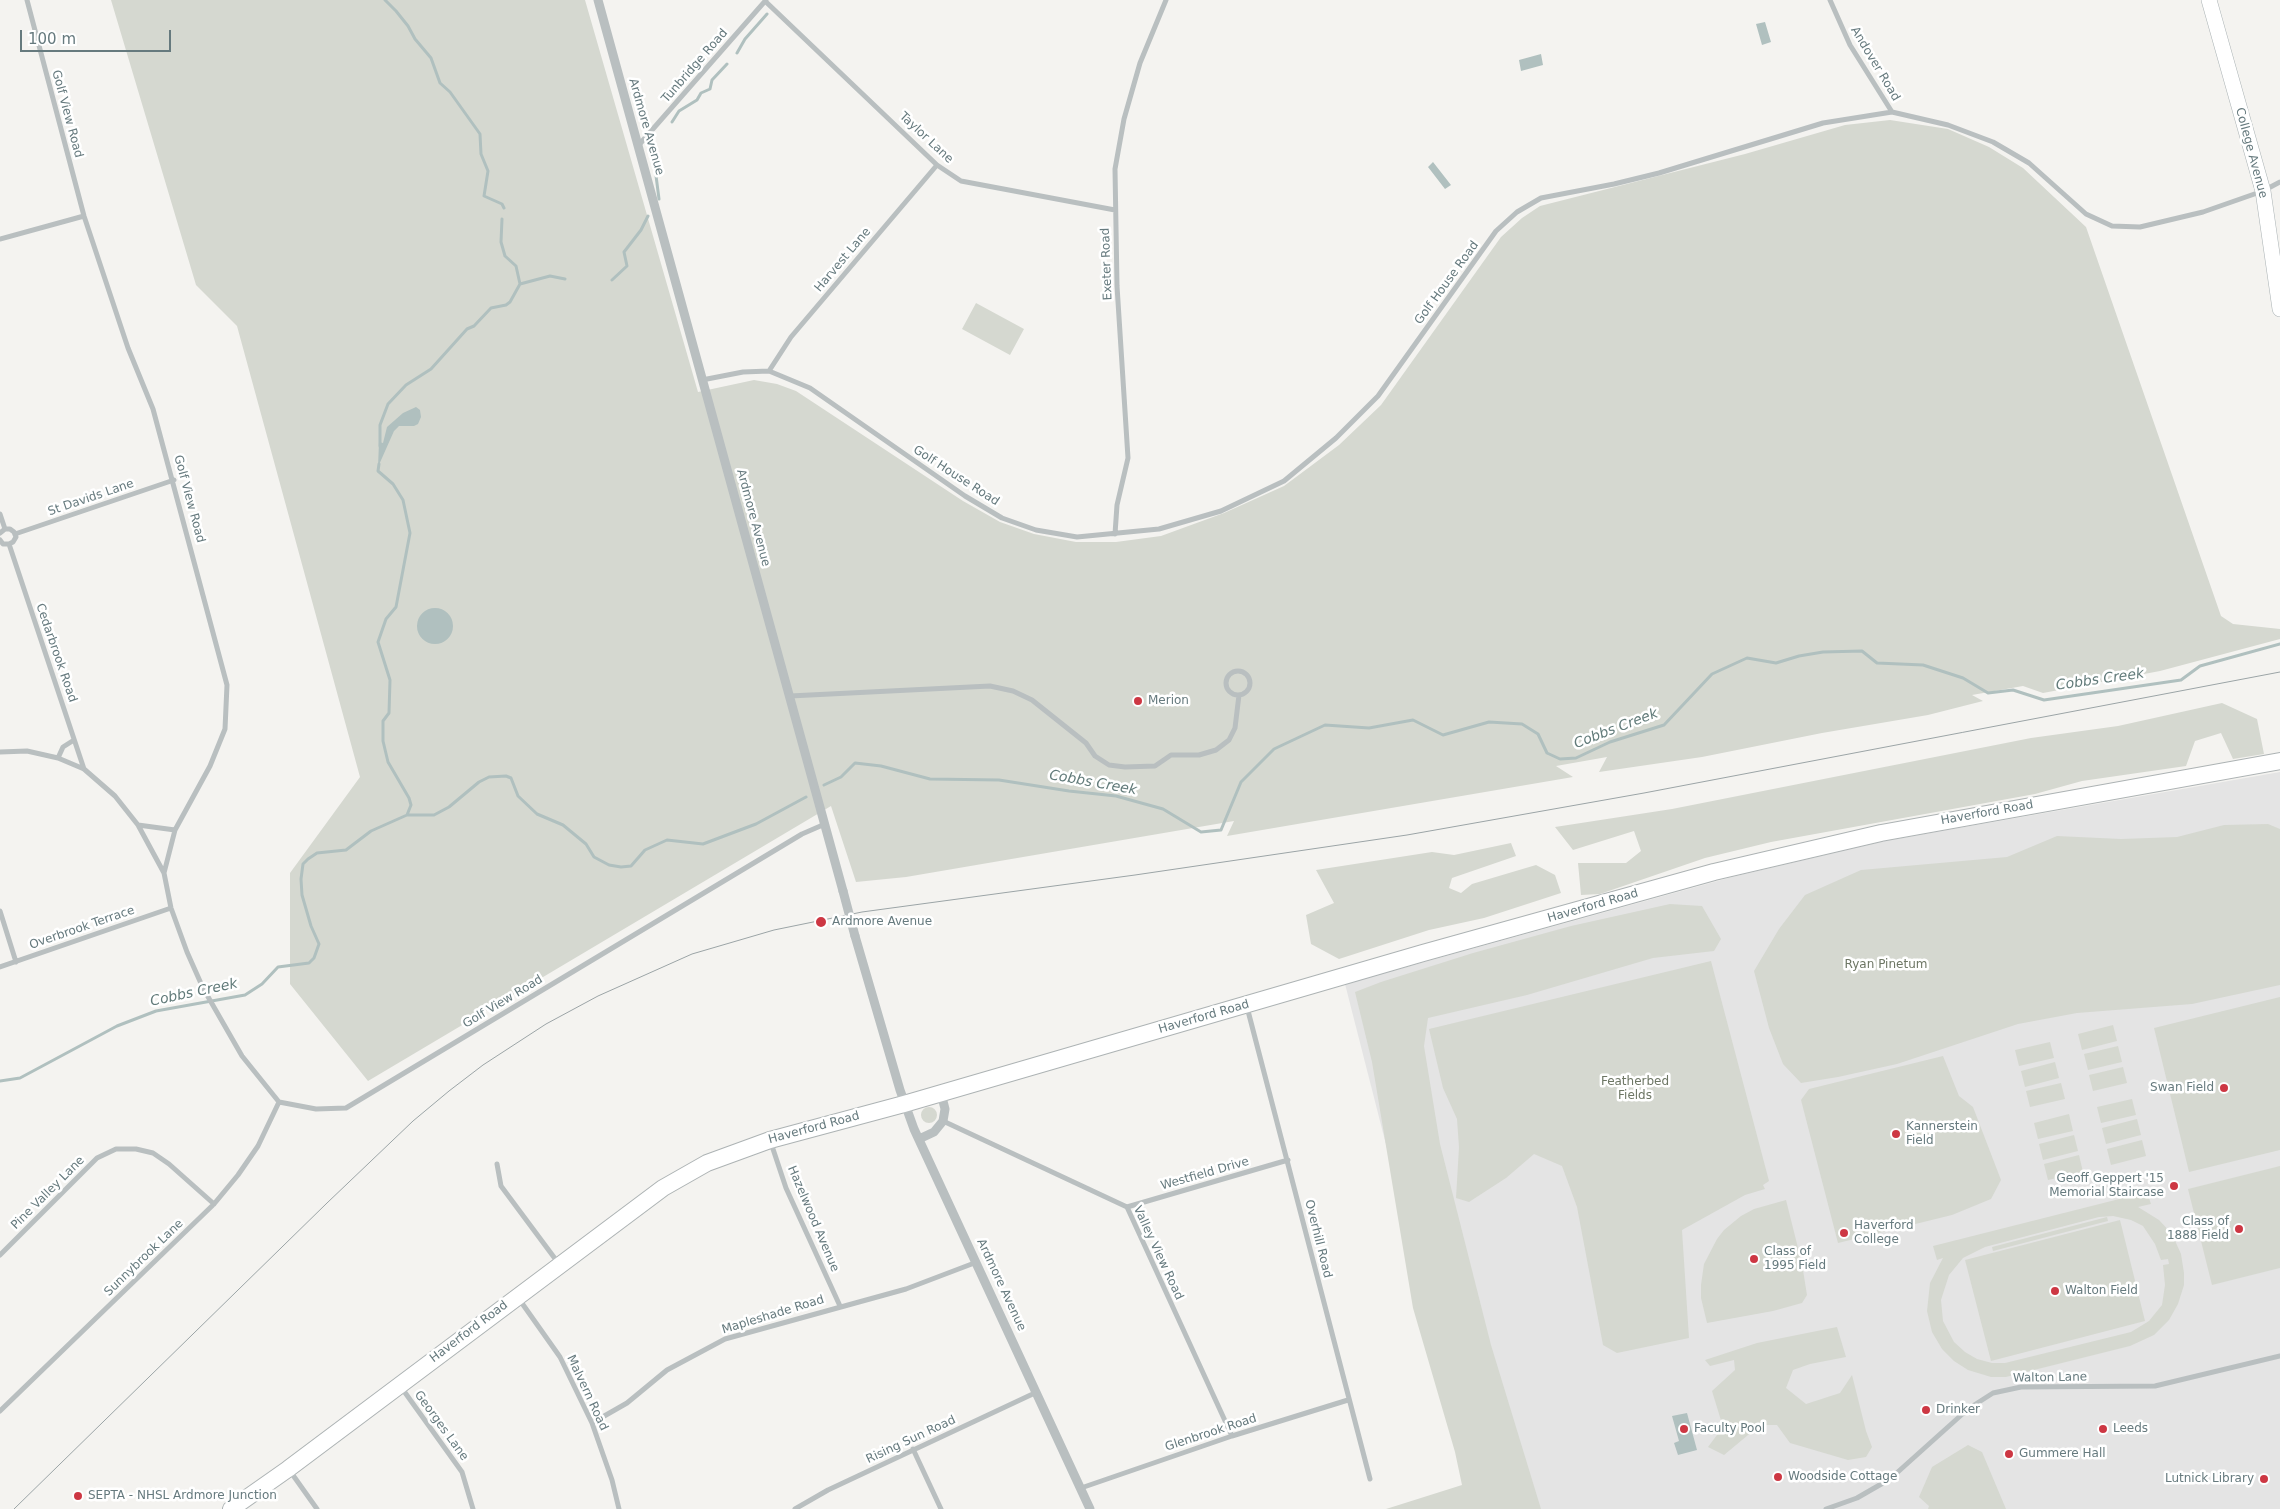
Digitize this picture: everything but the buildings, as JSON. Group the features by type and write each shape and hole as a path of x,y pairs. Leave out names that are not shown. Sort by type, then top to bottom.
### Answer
{"main road":[{"name":"College Avenue","path":"2209,0 2263,191 2280,309"},
{"name":"Haverford Road","path":"231,1509 288,1469 559,1264 663,1188 707,1163 770,1140 904,1104 1247,1004 1714,872 1882,833 2280,761"}],"street":[{"name":"Golf View Road","path":"27,0 84,216 128,348 153,410 174,480 227,685 225,729 210,766 175,830 164,873 171,908 187,952 216,1010 242,1056 280,1102 316,1109 346,1108 802,834 825,824"},
{"name":"Ardmore Avenue","path":"598,0 843,890 904,1104 1090,1509"},
{"name":"Exeter Road","path":"1115,534 1117,505 1128,458 1117,286 1115,169 1124,119 1140,63 1166,0"},
{"name":"Andover Road","path":"1830,0 1850,45 1892,112"},
{"name":"Tunbridge Road","path":"638,146 766,1"},
{"name":"Taylor Lane","path":"766,1 937,164 961,181 1115,210"},
{"name":"Golf House Road","path":"702,380 743,372 769,371 810,388 965,496 1002,518 1036,530 1077,537 1159,529 1222,511 1284,481 1336,438 1378,396 1496,232 1517,212 1541,198 1611,185 1659,173 1823,123 1892,112 1948,124 1993,142 2029,163 2086,214 2112,226 2149,225 2203,212 2263,191"},
{"name":"Harvest Lane","path":"769,371 791,337 937,164"},
{"path":"2263,191 2280,182"},
{"path":"0,239 84,216"},
{"name":"St Davids Lane","path":"15,534 174,480"},
{"path":"0,514 5,529"},
{"path":"0,533 5,529 10,529 15,534 15,540 9,544 3,544 0,540"},
{"name":"Cedarbrook Road","path":"9,544 84,769"},
{"path":"1237,670 1245,673 1250,679 1249,689 1239,695 1232,693 1226,686 1229,675 1237,670"},
{"path":"790,696 990,686 1013,691 1032,700 1086,743 1095,756 1109,765 1125,767 1155,766 1171,755 1199,755 1216,750 1229,740 1235,728 1239,695"},
{"path":"58,758 63,747 74,740"},
{"path":"0,752 27,751 58,758 84,769 115,796 138,825 164,873"},
{"path":"138,825 175,830"},
{"name":"Overbrook Terrace","path":"0,967 171,908"},
{"path":"0,912 16,962"},
{"name":"Overhill Road","path":"1247,1004 1370,1479"},
{"path":"919,1139 934,1132 943,1122 945,1109 941,1093"},
{"name":"Sunnybrook Lane","path":"0,1411 214,1204 238,1175 258,1146 280,1102"},
{"name":"Valley View Road","path":"943,1122 1127,1207 1232,1436"},
{"name":"Hazelwood Avenue","path":"770,1140 786,1188 840,1306"},
{"name":"Pine Valley Lane","path":"0,1255 98,1158 116,1149 136,1148 154,1153 214,1204"},
{"name":"Westfield Drive","path":"1127,1207 1288,1160"},
{"path":"497,1164 501,1186 559,1264"},
{"name":"Mapleshade Road","path":"592,1423 627,1403 667,1370 725,1339 906,1289 977,1262"},
{"name":"Malvern Road","path":"517,1296 560,1357 592,1423 612,1480 619,1509"},
{"name":"Walton Lane","path":"1826,1509 1856,1498 1890,1479 1968,1409 1993,1392 2021,1387 2155,1386 2280,1356"},
{"name":"Georges Lane","path":"399,1385 462,1472 473,1509"},
{"name":"Rising Sun Road","path":"794,1509 828,1490 913,1449 1037,1392"},
{"name":"Glenbrook Road","path":"1081,1488 1232,1436 1348,1400"},
{"path":"913,1449 941,1509"},
{"path":"288,1469 317,1509"}],"shaded area":[{"path":"1765,22 1771,42 1762,45 1756,24"},
{"path":"1541,54 1543,65 1521,71 1519,60"},
{"path":"1433,162 1451,185 1445,189 1428,167"},
{"path":"416,407 420,410 421,417 418,424 414,426 399,426 394,431 378,467 379,442 383,443 387,427 403,413"},
{"path":"435,608 442,609 448,613 452,619 452,633 448,639 442,643 435,644 428,643 422,639 418,633 417,626 418,619 422,613 428,609"},
{"name":"Haverford College","path":"2280,772 2280,1509 1479,1509 1345,984 1732,877 1884,841"},
{"name":"Faculty Pool","path":"1687,1413 1697,1450 1678,1455 1674,1443 1679,1441 1672,1416"}],"green space":[{"path":"111,0 585,0 698,392 754,380 777,384 796,391 963,501 1000,522 1034,534 1076,542 1116,542 1161,536 1224,513 1284,486 1339,445 1381,405 1501,237 1522,218 1540,206 1745,154 1845,125 1890,120 1948,129 1989,147 2023,168 2086,227 2221,616 2233,624 2280,629 2280,639 2160,671 2043,693 2023,686 1972,695 1983,701 1928,715 1822,733 1702,757 1599,772 1607,757 1556,766 1573,777 1227,836 1234,821 906,877 856,882 831,806 368,1081 290,984 290,873 360,777 237,326 196,285"},
{"path":"976,303 1024,329 1010,355 962,329"},
{"path":"2222,703 2257,719 2264,754 2233,759 2221,733 2195,741 2186,766 2082,781 2035,794 1771,842 1705,858 1600,894 1581,895 1578,863 1626,863 1641,851 1634,831 1573,850 1555,827 1672,809 2031,738 2118,726"},
{"name":"Ryan Pinetum","path":"2268,824 2280,829 2280,985 2192,1004 2077,1013 2018,1024 1897,1064 1801,1083 1783,1064 1769,1028 1754,971 1779,929 1805,895 1861,870 2007,857 2057,836 2121,839 2177,837 2224,825"},
{"path":"1511,843 1516,856 1452,878 1449,888 1461,893 1472,884 1536,865 1555,875 1561,893 1484,918 1429,930 1339,959 1311,944 1306,915 1334,903 1316,870 1432,852 1454,855"},
{"path":"1670,904 1702,906 1721,939 1714,951 1653,958 1527,995 1428,1018 1424,1046 1440,1144 1491,1345 1541,1509 1386,1509 1462,1485 1455,1452 1413,1308 1372,1062 1355,992 1473,953 1571,926"},
{"name":"Featherbed Fields","path":"1711,961 1769,1181 1763,1185 1765,1189 1745,1195 1682,1230 1689,1338 1617,1353 1603,1345 1577,1207 1562,1166 1534,1154 1506,1178 1469,1202 1456,1198 1459,1147 1457,1119 1443,1088 1429,1029"},
{"name":"Swan Field","path":"2280,997 2280,1150 2189,1172 2154,1028"},
{"path":"2113,1025 2117,1041 2082,1050 2078,1034"},
{"path":"2050,1042 2054,1058 2019,1066 2015,1050"},
{"path":"2118,1046 2122,1062 2088,1070 2084,1054"},
{"name":"Kannerstein Field","path":"1943,1056 1959,1096 1973,1107 2001,1180 1991,1199 1952,1215 1838,1243 1801,1100 1809,1089"},
{"path":"2055,1062 2059,1078 2025,1087 2021,1071"},
{"path":"2123,1067 2127,1083 2093,1091 2089,1075"},
{"path":"2061,1083 2065,1099 2030,1107 2026,1091"},
{"path":"2132,1099 2136,1115 2101,1123 2097,1107"},
{"path":"926,1107 932,1107 937,1112 935,1121 926,1123 921,1118 921,1112"},
{"path":"2069,1114 2073,1131 2038,1139 2034,1123"},
{"path":"2137,1119 2141,1135 2106,1144 2102,1128"},
{"path":"2074,1135 2078,1151 2043,1160 2039,1144"},
{"path":"2142,1140 2146,1156 2111,1165 2107,1149"},
{"path":"2079,1155 2083,1172 2048,1180 2044,1164"},
{"name":"Class of 1888 Field","path":"2280,1166 2280,1268 2212,1285 2188,1189"},
{"path":"2147,1192 2151,1204 2138,1207 2159,1220 2172,1234 2181,1254 2184,1285 2178,1304 2169,1320 2154,1335 2130,1346 2006,1377 1991,1377 1968,1370 1954,1361 1942,1349 1932,1332 1927,1311 1930,1283 1943,1258 1937,1260 1933,1246","holes":["2113,1216 2131,1220 2143,1226 2155,1244 2161,1260 2168,1259 2169,1264 2163,1265 2165,1285 2162,1305 2149,1321 2131,1332 2005,1363 1992,1363 1977,1359 1965,1352 1954,1342 1943,1321 1941,1300 1949,1275 1963,1258 1985,1247 2099,1217"]},
{"name":"Class of 1995 Field","path":"1786,1200 1802,1264 1807,1295 1802,1303 1773,1311 1707,1323 1701,1298 1701,1285 1704,1264 1717,1239 1724,1230 1741,1216 1754,1209"},
{"path":"2107,1217 2108,1221 1993,1251 1992,1247"},
{"name":"Walton Field","path":"2120,1220 2145,1321 1991,1361 1965,1260"},
{"path":"1837,1327 1846,1357 1810,1364 1793,1370 1786,1388 1806,1404 1840,1393 1852,1375 1872,1447 1866,1457 1848,1460 1790,1443 1777,1425 1760,1425 1724,1455 1708,1447 1723,1427 1712,1391 1735,1370 1734,1360 1710,1366 1705,1360 1757,1343"},
{"path":"1968,1445 1982,1452 2006,1509 1928,1509 1929,1506 1919,1497 1932,1467"}],"waterway":[{"path":"385,0 408,26 415,39 431,58 440,83 450,92 480,134 481,154 488,171 484,196 502,204 504,208"},
{"path":"737,53 745,39 767,14"},
{"path":"672,122 679,111 697,100 701,93 710,89 712,80 727,64"},
{"path":"654,160 659,199"},
{"path":"612,280 627,266 624,252 641,230 648,216"},
{"path":"502,219 501,242 505,256 516,266 520,284"},
{"path":"380,446 380,425 388,404 406,385 431,369 467,329 474,326 491,308 506,305 510,302 520,284 550,276 565,279"},
{"path":"379,464 378,471 393,484 403,500 410,533 396,607 386,619 378,642 390,680 389,713 383,721 383,741 388,762 409,798 411,805 407,815"},
{"name":"Cobbs Creek","path":"824,785 841,777 855,763 881,766 930,779 999,780 1116,796 1163,809 1201,832 1221,830 1241,782 1274,749 1325,725 1369,728 1413,720 1443,735 1489,722 1522,724 1538,734 1547,753 1560,759 1576,758 1610,742 1664,725 1712,674 1747,658 1776,663 1799,656 1823,652 1862,651 1877,663 1923,665 1963,678 1988,693 2013,690 2044,700 2181,680 2200,666 2280,644"},
{"name":"Cobbs Creek","path":"0,1081 20,1078 117,1026 156,1011 245,995 262,984 278,967 309,963 314,958 319,944 311,926 302,895 301,879 303,864 317,853 346,850 371,831 407,815 434,815 449,807 479,782 489,777 506,776 511,778 518,796 537,814 563,825 586,844 594,857 609,865 621,867 631,866 645,850 667,840 703,844 756,824 806,797"}],"tram line":[{"path":"14,1509 327,1203 413,1121 449,1091 483,1065 546,1024 598,996 692,954 774,930 862,912 1135,875 1407,835 1644,793 2280,672"}],"place":[{"name":"Merion","path":"1138,701"},
{"name":"Ardmore Avenue","path":"821,922"},
{"name":"Swan Field","path":"2224,1088"},
{"name":"Kannerstein Field","path":"1896,1134"},
{"name":"Geoff Geppert '15 Memorial Staircase","path":"2174,1186"},
{"name":"Class of 1888 Field","path":"2239,1229"},
{"name":"Haverford College","path":"1844,1233"},
{"name":"Class of 1995 Field","path":"1754,1259"},
{"name":"Walton Field","path":"2055,1291"},
{"name":"Drinker","path":"1926,1410"},
{"name":"Faculty Pool","path":"1684,1429"},
{"name":"Leeds","path":"2103,1429"},
{"name":"Gummere Hall","path":"2009,1454"},
{"name":"Woodside Cottage","path":"1778,1477"},
{"name":"Lutnick Library","path":"2264,1479"},
{"name":"SEPTA - NHSL Ardmore Junction","path":"78,1496"}]}
